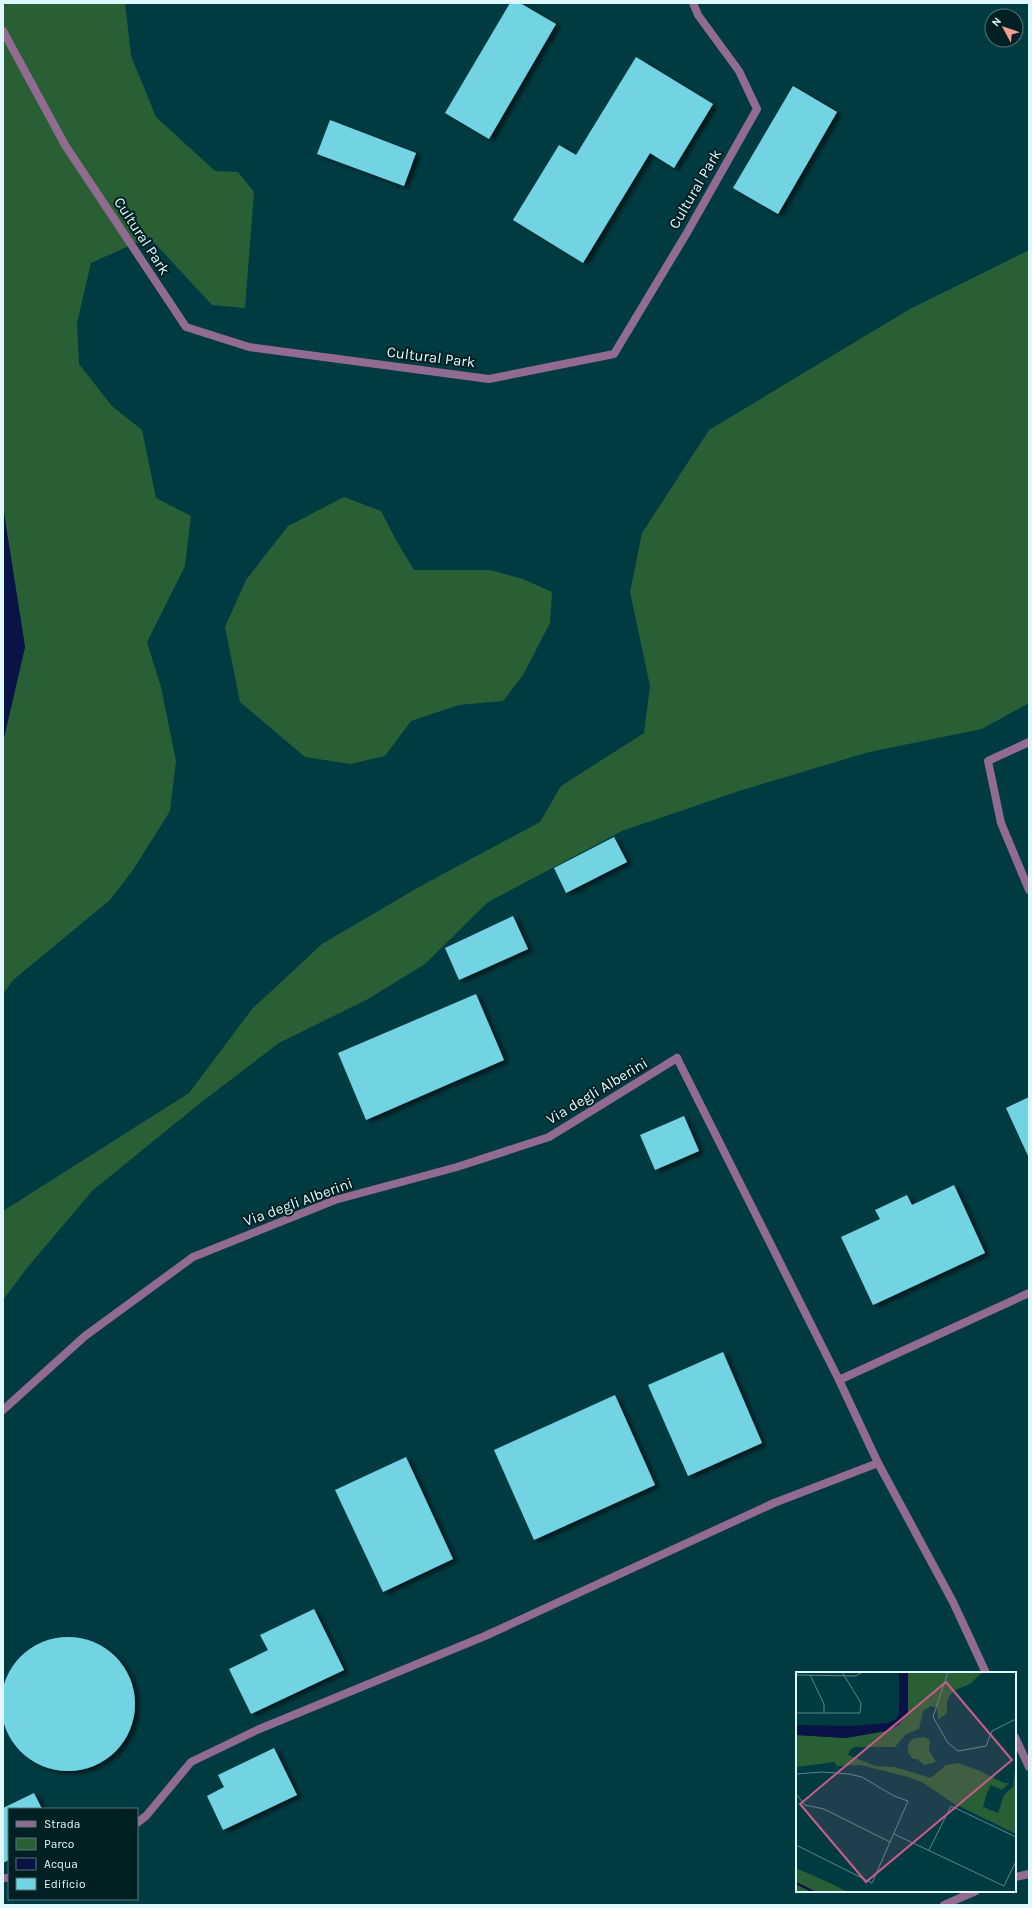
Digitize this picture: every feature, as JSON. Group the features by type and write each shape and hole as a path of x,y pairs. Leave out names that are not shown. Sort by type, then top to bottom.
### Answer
{"street":[{"name":"Cultural Park","path":"3,32 65,144 186,327 249,347 489,379 614,354 688,231 757,109 739,71 698,15 693,3"},
{"path":"1029,742 988,761 1001,823 1029,890"},
{"name":"Via degli Alberini","path":"3,1410 85,1336 192,1258 335,1200 457,1167 550,1136 677,1058 839,1380"},
{"path":"986,1672 954,1602 878,1463 839,1380 1029,1293"},
{"path":"138,1822 146,1816 191,1762 250,1734 485,1636 774,1503 878,1463"},
{"path":"1016,1739 1029,1767"},
{"path":"1016,1877 1029,1874"},
{"path":"944,1905 974,1892"}],"green space":[{"path":"3,3 125,3 131,56 156,117 215,171 238,172 254,192 245,308 212,305 149,237 91,263 77,323 79,364 112,406 142,430 156,498 191,516 185,566 147,642 161,687 176,761 170,811 133,870 110,900 13,980 3,994 3,742 25,647 3,507"},
{"path":"1029,250 1029,703 982,729 869,752 739,791 622,831 488,902 425,964 368,999 279,1043 199,1104 92,1191 27,1268 3,1300 3,1211 189,1093 252,1009 322,944 419,887 540,822 561,786 644,733 650,686 630,592 642,533 709,430 910,309"},
{"path":"344,497 381,511 414,570 490,570 523,579 552,592 550,623 523,675 503,701 459,705 411,721 385,756 350,764 305,757 240,702 225,627 246,580 288,526"}],"water":[{"path":"3,507 25,647 3,742"}],"building":[{"path":"510,3 520,3 556,24 489,139 445,113"},
{"path":"636,57 713,104 674,168 650,153 583,263 513,220 559,145 576,155"},
{"path":"793,86 837,112 778,214 733,188"},
{"path":"330,120 416,153 404,186 317,154"},
{"path":"614,837 627,862 566,893 554,868"},
{"path":"513,916 528,949 459,980 445,948"},
{"path":"476,994 504,1060 366,1120 338,1053"},
{"path":"1029,1097 1029,1158 1006,1108"},
{"path":"684,1116 699,1151 655,1170 640,1135"},
{"path":"954,1185 985,1253 873,1305 841,1237 880,1219 875,1210 907,1195 912,1205"},
{"path":"723,1352 762,1443 688,1476 648,1385"},
{"path":"615,1395 655,1485 534,1540 494,1450"},
{"path":"406,1457 453,1559 383,1592 335,1490"},
{"path":"314,1609 344,1670 251,1714 229,1669 268,1650 260,1635"},
{"path":"68,1637 94,1642 110,1652 120,1662 130,1678 135,1704 130,1730 120,1746 110,1756 94,1766 68,1771 42,1766 26,1756 16,1746 6,1730 1,1704 6,1678 16,1662 26,1652 42,1642"},
{"path":"274,1748 297,1795 223,1830 207,1796 224,1787 218,1775"},
{"path":"34,1793 42,1808 8,1808 8,1860 3,1863 3,1808"}]}
